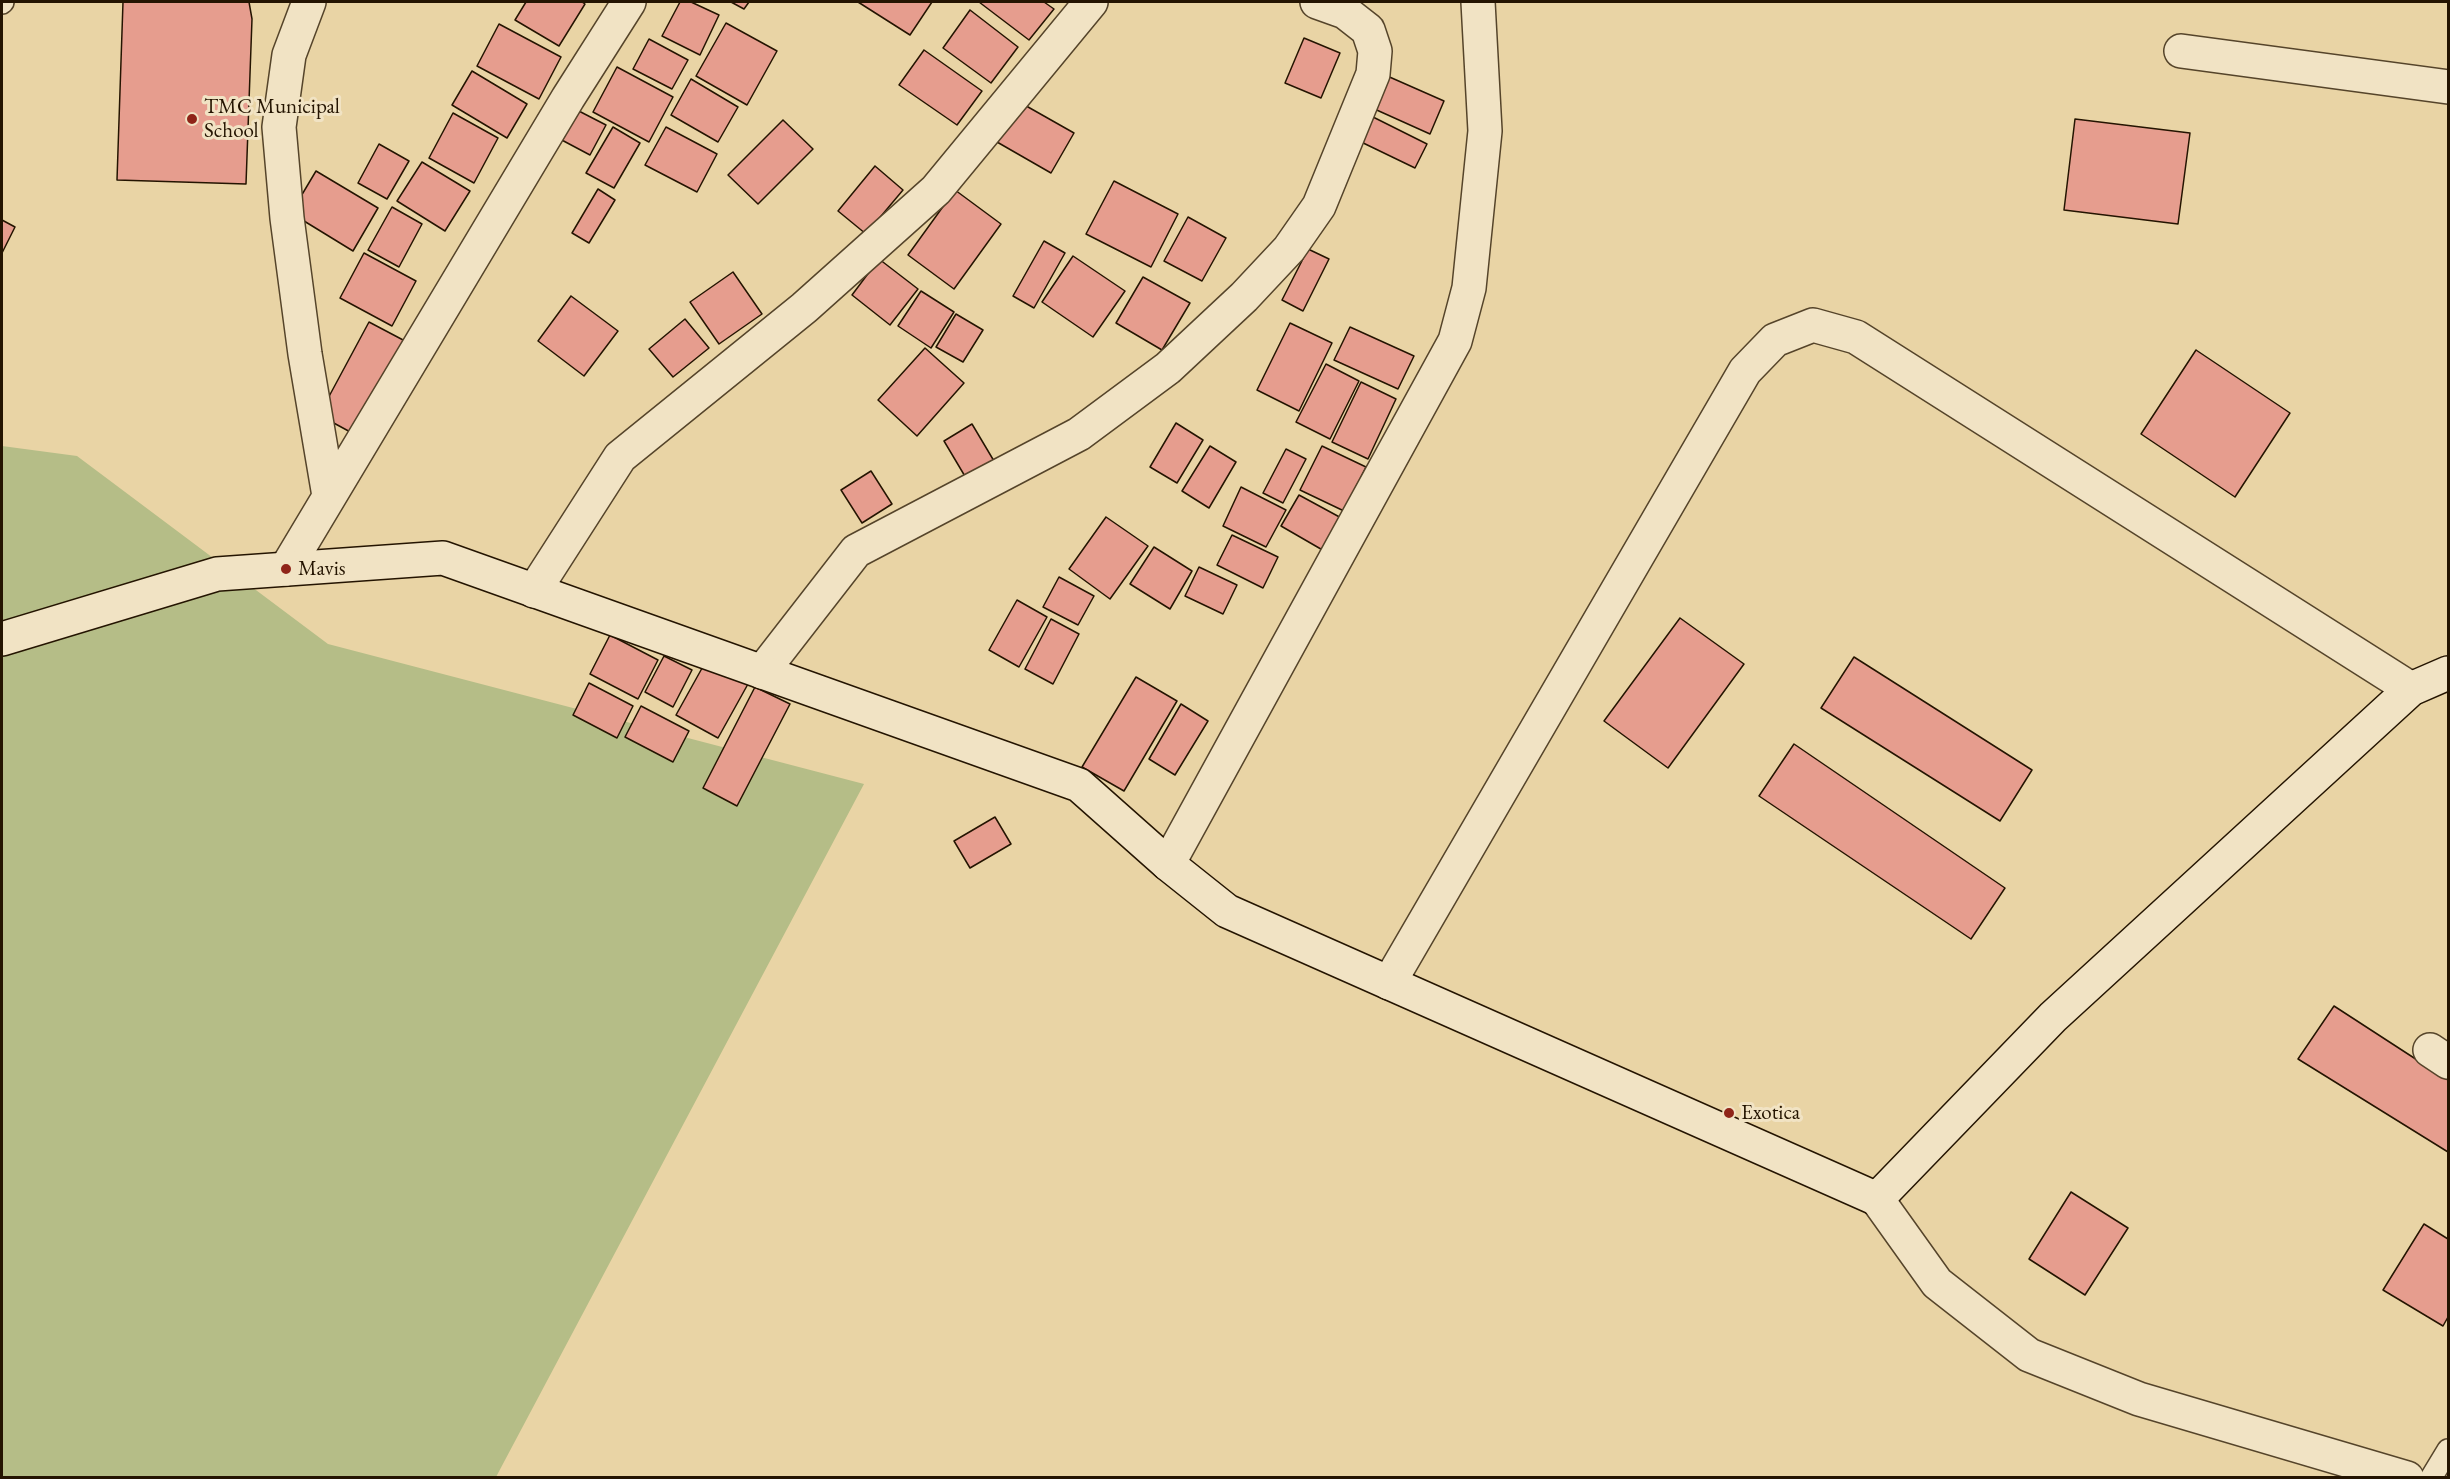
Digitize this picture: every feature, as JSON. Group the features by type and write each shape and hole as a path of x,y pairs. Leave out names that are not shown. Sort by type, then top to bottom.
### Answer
{"street":[{"path":"309,2 289,55 279,127 287,218 305,354 329,496"},
{"path":"286,569 629,2"},
{"path":"534,591 620,457 804,308 936,190 1091,2"},
{"path":"762,672 856,551 1079,434 1168,368 1244,297 1289,249 1319,206 1373,74 1375,51 1368,30 1345,12 1317,2"},
{"path":"1168,864 1455,341 1469,288 1485,131 1478,2"},
{"path":"2181,51 2448,87"},
{"path":"1389,983 1745,371 1775,340 1814,325 1856,337 2411,689"},
{"path":"2,639 217,574 443,558 1080,785 1168,864 1227,911 1877,1199 1937,1283 2029,1355 2139,1399 2407,1478"},
{"path":"1877,1199 2053,1017 2411,689 2448,673"}],"lane":[{"path":"2431,1478 2448,1450"}],"green space":[{"path":"2,446 77,456 328,644 864,784 496,1477 2,1478"}],"building":[{"path":"123,2 249,2 252,19 246,184 117,180"},
{"path":"526,2 582,2 585,4 559,46 515,20"},
{"path":"680,2 691,2 719,15 700,55 662,36"},
{"path":"731,2 749,2 744,9"},
{"path":"858,2 932,2 910,35"},
{"path":"979,2 1044,2 1054,9 1029,40"},
{"path":"970,10 1018,47 991,83 943,48"},
{"path":"726,23 777,51 747,105 696,76"},
{"path":"499,24 561,57 539,99 477,66"},
{"path":"1304,38 1340,53 1321,98 1285,83"},
{"path":"649,39 688,60 672,89 633,69"},
{"path":"924,50 982,91 957,125 899,85"},
{"path":"617,67 673,97 649,142 593,112"},
{"path":"472,71 527,104 507,138 452,105"},
{"path":"1385,75 1444,101 1430,134 1370,107"},
{"path":"691,79 738,107 718,142 671,115"},
{"path":"1021,103 1074,133 1051,173 997,142"},
{"path":"573,108 606,125 590,155 558,138"},
{"path":"453,113 498,138 474,183 429,158"},
{"path":"1369,115 1427,144 1415,168 1357,140"},
{"path":"2075,119 2190,133 2178,224 2064,210"},
{"path":"783,120 813,149 758,204 728,175"},
{"path":"613,127 640,143 614,188 586,173"},
{"path":"666,127 717,154 697,192 645,165"},
{"path":"379,144 409,161 387,199 358,183"},
{"path":"422,162 470,191 445,231 397,201"},
{"path":"875,166 903,190 866,234 838,211"},
{"path":"316,171 378,208 353,251 291,213"},
{"path":"1114,181 1178,214 1151,267 1086,234"},
{"path":"598,189 615,200 589,243 572,233"},
{"path":"955,190 1001,224 954,289 908,255"},
{"path":"392,207 422,224 399,267 368,250"},
{"path":"1188,217 1226,238 1202,281 1164,261"},
{"path":"2,220 15,227 2,253"},
{"path":"1044,241 1065,253 1034,308 1013,296"},
{"path":"1308,249 1329,259 1303,311 1282,300"},
{"path":"364,253 416,281 392,326 340,298"},
{"path":"1073,256 1125,291 1093,337 1042,302"},
{"path":"879,259 918,289 890,325 852,295"},
{"path":"733,272 762,314 719,344 690,302"},
{"path":"1143,277 1190,303 1162,350 1116,323"},
{"path":"921,291 954,312 931,348 898,326"},
{"path":"571,296 618,331 584,376 538,341"},
{"path":"956,314 983,330 963,362 936,347"},
{"path":"685,319 709,348 673,377 649,349"},
{"path":"369,322 405,341 354,434 319,415"},
{"path":"1290,323 1332,343 1299,411 1257,390"},
{"path":"1350,327 1414,356 1398,389 1334,360"},
{"path":"925,348 964,383 917,436 878,400"},
{"path":"2196,350 2290,413 2235,497 2141,434"},
{"path":"1326,364 1359,381 1330,439 1296,422"},
{"path":"1361,382 1396,399 1368,459 1332,442"},
{"path":"1176,423 1203,440 1177,483 1150,467"},
{"path":"972,424 994,461 966,478 944,441"},
{"path":"1210,446 1236,462 1209,508 1182,491"},
{"path":"1322,446 1366,467 1344,511 1300,490"},
{"path":"1286,449 1306,459 1283,503 1263,493"},
{"path":"871,471 892,504 862,523 841,490"},
{"path":"1241,487 1286,510 1266,547 1223,526"},
{"path":"1299,495 1345,520 1326,552 1281,526"},
{"path":"1106,517 1148,546 1110,599 1069,569"},
{"path":"1232,535 1278,557 1263,588 1217,565"},
{"path":"1154,547 1192,571 1170,609 1130,584"},
{"path":"1199,567 1237,585 1223,614 1185,596"},
{"path":"1059,577 1094,596 1078,625 1043,607"},
{"path":"1017,600 1047,617 1019,667 989,650"},
{"path":"1680,618 1744,664 1668,768 1604,721"},
{"path":"1051,619 1079,634 1053,684 1025,669"},
{"path":"610,635 658,660 638,699 590,674"},
{"path":"664,656 692,670 673,707 645,692"},
{"path":"1854,657 2032,770 2000,821 1821,708"},
{"path":"706,661 748,684 718,738 676,715"},
{"path":"1136,677 1177,701 1124,791 1082,767"},
{"path":"589,683 633,706 617,738 573,715"},
{"path":"755,687 790,704 737,806 703,788"},
{"path":"1181,704 1208,721 1175,775 1149,759"},
{"path":"641,706 689,731 673,762 625,737"},
{"path":"1794,744 2005,888 1971,939 1759,796"},
{"path":"995,817 1011,844 970,868 954,841"},
{"path":"2334,1006 2448,1080 2448,1152 2298,1059"},
{"path":"2071,1192 2128,1228 2085,1295 2029,1259"},
{"path":"2424,1224 2448,1239 2448,1317 2443,1326 2383,1290"}],"place":[{"name":"TMC Municipal School","path":"192,119"},
{"name":"Mavis","path":"286,569"},
{"name":"Exotica","path":"1729,1113"}]}
